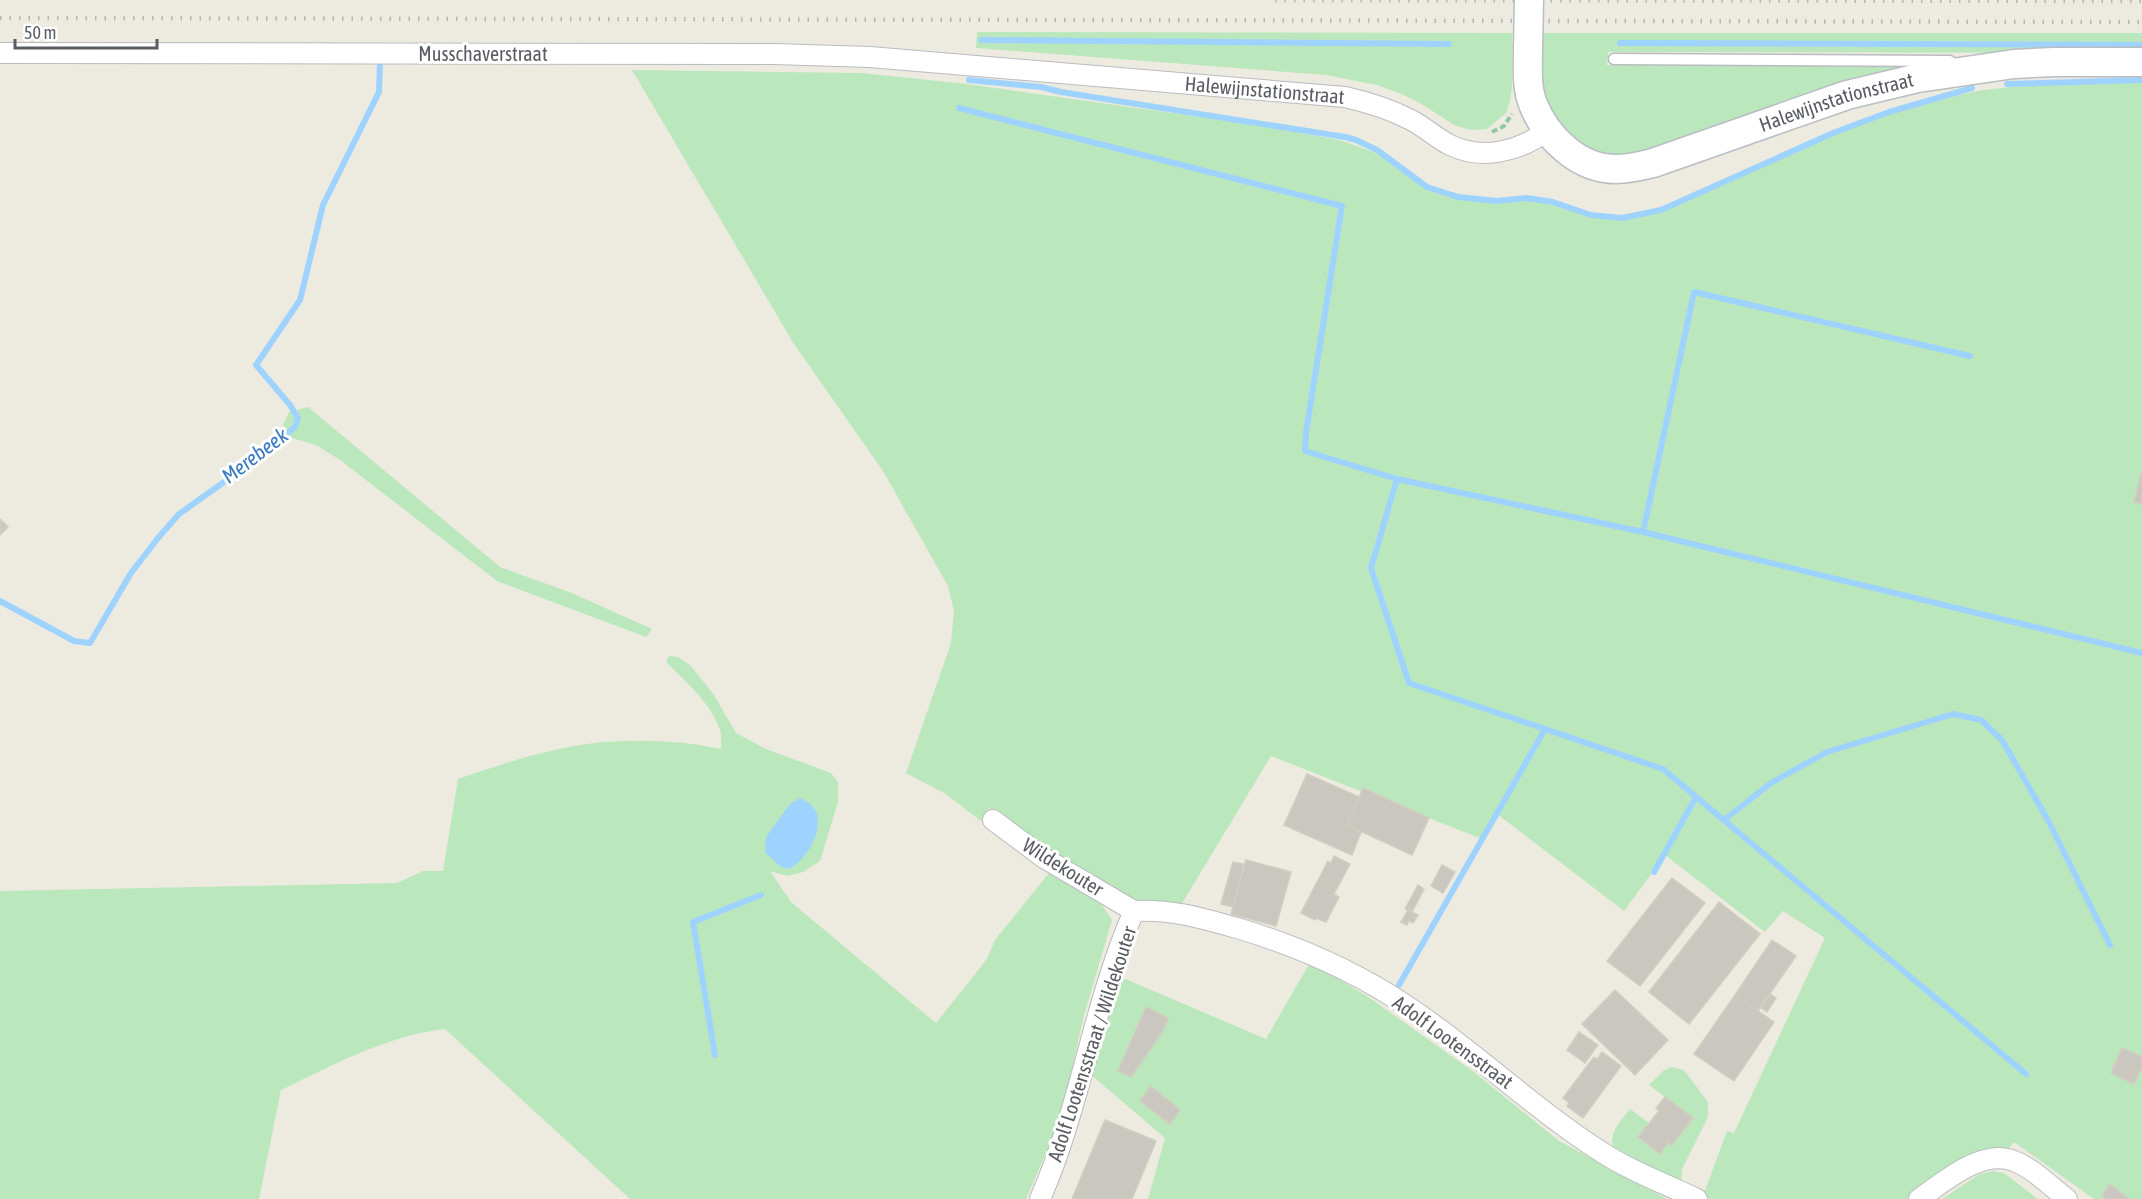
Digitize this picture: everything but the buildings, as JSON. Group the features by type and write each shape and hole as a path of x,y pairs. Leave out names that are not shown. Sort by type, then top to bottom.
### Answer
{"street":[{"name":"Halewijnstationstraat","path":"1529,0 1528,70 1532,103 1547,131 1566,150 1582,159 1614,169 1634,168 1674,156 1847,95 1952,72 2004,65 2054,62 2142,63"},
{"name":"Musschaverstraat","path":"0,52 774,54 870,57 966,65"},
{"name":"Halewijnstationstraat","path":"966,65 1345,97 1395,113 1462,149 1486,153 1509,150 1532,142 1547,131"},
{"name":"Wildekouter","path":"993,820 1044,858 1134,911"},
{"name":"Adolf Lootensstraat / Wildekouter","path":"1040,1199 1062,1143 1107,983 1134,911 1156,910 1194,916"},
{"name":"Adolf Lootensstraat","path":"1194,916 1251,932 1299,949 1348,971 1423,1017 1605,1154 1697,1199"},
{"path":"1919,1199 1953,1175 1982,1160 2000,1158 2014,1161 2029,1170 2067,1199"}],"lane":[{"path":"1614,59 2054,62"}],"green space":[{"path":"977,32 1512,33 1512,87 1506,113 1487,129 1472,130 1456,126 1418,102 1377,85 1326,75 976,48"},
{"path":"1541,33 2142,33 2142,53 1608,52 1607,65 1920,66 1624,157 1591,150 1562,130 1546,99 1540,70"},
{"path":"632,70 862,73 967,84 1258,125 1339,140 1371,151 1402,168 1421,182 1447,191 1477,198 1547,198 1571,210 1605,219 1638,217 1687,200 1838,129 1911,106 1982,90 2050,83 2142,82 2142,1057 2122,1048 2111,1073 2134,1084 2142,1067 2142,1199 2129,1199 2110,1184 2102,1194 2106,1199 2094,1199 2014,1142 2008,1149 1991,1150 1973,1156 1907,1199 1710,1199 1703,1196 1727,1131 1734,1133 1825,938 1783,911 1765,932 1665,855 1624,911 1496,813 1482,839 1271,756 1181,905 1133,899 1113,892 1058,858 989,808 981,821 944,793 906,773 951,643 954,611 948,586 883,471 794,344"},
{"path":"308,407 500,567 572,593 652,629 646,637 497,581 340,460 316,445 288,437 283,425 289,412"},
{"path":"669,656 678,657 691,666 714,695 736,733 766,749 831,773 838,782 838,802 820,861 803,872 787,876 770,871 791,902 936,1023 987,959 995,940 1049,873 1102,905 1112,920 1083,1019 1066,1095 1052,1139 1026,1199 630,1199 445,1029 381,1045 281,1090 259,1199 0,1199 0,891 397,883 423,871 443,871 458,779 530,756 591,743 667,742 721,749 721,732 711,711 697,693 666,662"},
{"path":"1309,964 1367,996 1474,1072 1559,1141 1667,1199 1148,1199 1165,1138 1090,1074 1116,975 1266,1039"},
{"path":"1671,1067 1684,1070 1708,1102 1708,1117 1682,1169 1681,1185 1613,1146 1612,1141 1617,1126 1630,1109 1649,1123 1639,1138 1660,1154 1668,1143 1672,1145 1693,1118 1649,1085 1663,1071"},
{"path":"1993,1171 2004,1173 2038,1199 1942,1199 1978,1175"}],"water":[{"path":"800,798 811,804 818,822 812,844 806,854 790,869 781,867 765,852 766,837 790,804"}],"waterway":[{"path":"981,40 1449,44"},
{"path":"1620,43 2142,45"},
{"name":"Merebeek","path":"0,601 74,641 90,643 131,573 179,514 295,427 298,418 290,405 256,365 300,300 323,205 379,92 380,60"},
{"path":"969,80 1041,87 1345,137 1377,150 1427,187 1458,197 1497,201 1527,198 1553,202 1591,215 1622,218 1661,210 1833,133 1889,112 1972,88"},
{"path":"2007,84 2142,80"},
{"path":"959,108 1342,206 1306,432 1305,451 1397,479 1371,568 1409,683 1663,769 2026,1074"},
{"path":"1643,532 1694,292 1970,356"},
{"path":"1397,479 1643,532 2142,653"},
{"path":"1724,820 1771,783 1827,752 1953,714 1981,720 2002,740 2049,822 2110,945"},
{"path":"1399,985 1545,729"},
{"path":"1654,872 1696,797"},
{"path":"715,1055 693,922 761,895"}],"railway":[{"path":"1275,0 2142,1"},
{"path":"0,18 2142,22"}]}
